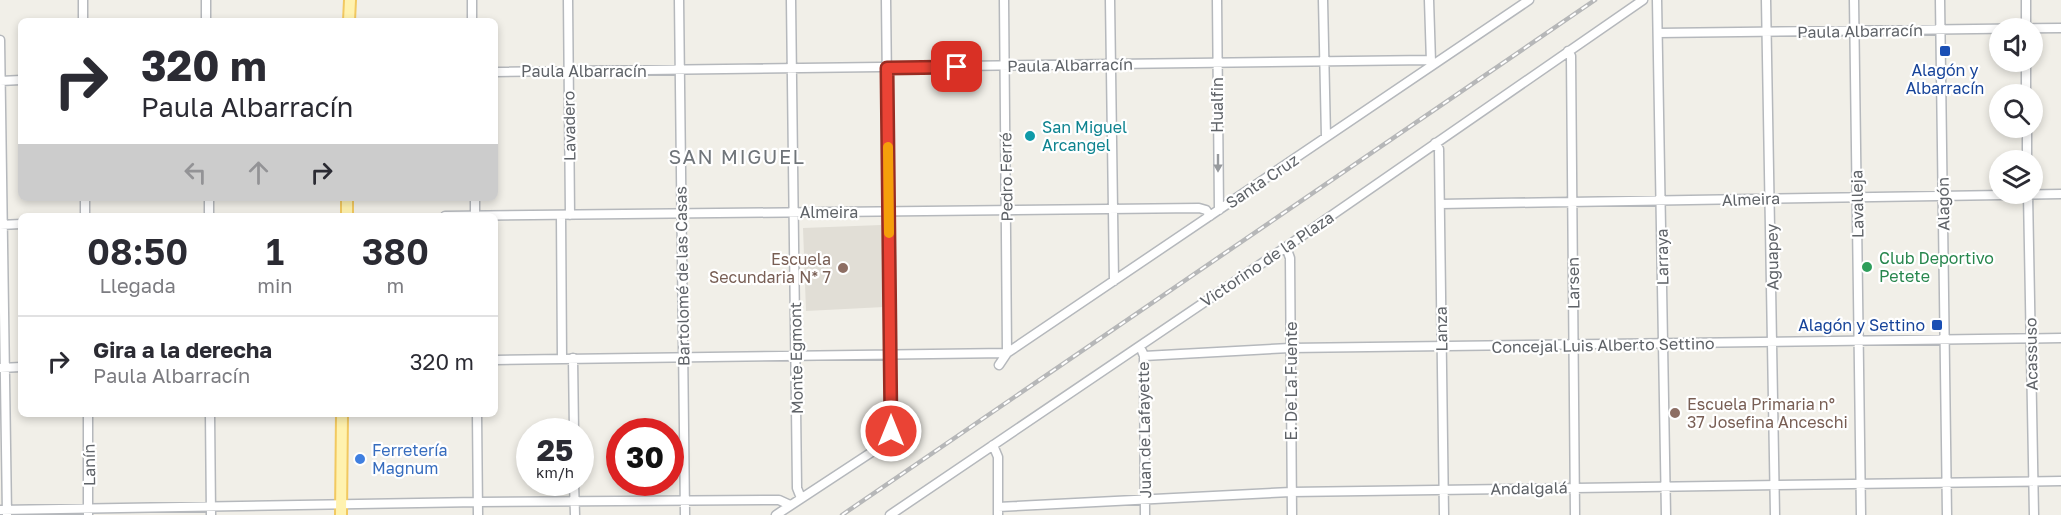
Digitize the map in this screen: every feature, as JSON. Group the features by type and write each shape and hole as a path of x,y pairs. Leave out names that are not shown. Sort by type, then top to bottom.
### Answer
{"main road":[{"path":"349,18 350,0"},
{"path":"341,510 342,417"}],"street":[{"path":"83,0 83,18"},
{"path":"206,0 206,18"},
{"path":"472,0 472,18"},
{"name":"Lavadero","path":"562,358 569,72 568,0"},
{"name":"Bartolomé de las Casas","path":"679,0 686,515"},
{"name":"Monte Egmont","path":"791,0 797,488 801,498"},
{"path":"776,515 888,440 891,431 886,0"},
{"name":"Pedro Ferré","path":"1004,0 1007,353"},
{"path":"1110,0 1114,281"},
{"name":"Hualfin","path":"1217,0 1219,210"},
{"path":"1323,0 1326,137"},
{"path":"1429,0 1431,62"},
{"name":"Santa Cruz","path":"999,365 1007,353 1326,137 1431,62 1529,0"},
{"name":"Victorino de la Plaza","path":"890,515 1286,247 1643,0"},
{"name":"Larraya","path":"1657,0 1666,515"},
{"name":"Aguapey","path":"1766,0 1775,515"},
{"name":"Lavalleja","path":"1854,0 1861,515"},
{"name":"Alagón","path":"1940,0 1947,515"},
{"path":"2026,0 2026,18"},
{"name":"Paula Albarracín","path":"2043,28 2061,28"},
{"name":"Paula Albarracín","path":"1658,33 1989,29"},
{"path":"0,40 5,512 341,510 478,502 574,501 779,500 790,505"},
{"name":"Larsen","path":"1568,51 1571,56 1575,515"},
{"name":"Paula Albarracín","path":"498,72 1431,62"},
{"path":"0,81 18,80"},
{"name":"Lanza","path":"1435,143 1439,150 1444,515"},
{"name":"Almeira","path":"2043,194 2061,194"},
{"name":"Almeira","path":"1440,204 1989,195"},
{"name":"Acassuso","path":"2028,204 2034,515"},
{"name":"Almeira","path":"498,216 1199,208 1206,210 1210,216"},
{"path":"1,225 18,224"},
{"name":"E. De La Fuente","path":"1286,247 1290,258 1292,515"},
{"name":"Concejal Luis Alberto Settino","path":"1144,356 1290,348 2061,338"},
{"name":"Juan de Lafayette","path":"1139,346 1144,356 1145,515"},
{"path":"498,360 1007,353"},
{"path":"573,358 574,418"},
{"path":"2,368 18,368"},
{"name":"Lanín","path":"88,417 89,512"},
{"path":"210,417 211,511"},
{"path":"477,417 478,515"},
{"path":"993,445 998,457 998,511"},
{"name":"Andalgalá","path":"998,511 1145,499 1291,492 2061,481"},
{"path":"574,496 575,515"}],"shaded area":[{"name":"Escuela Secundaria N* 7","path":"881,225 884,307 806,311 803,228"}],"railway":[{"path":"842,515 1595,0"}],"slow traffic":[{"path":"888,147 889,233"}],"place":[{"name":"Alagón y Albarracín","path":"1945,51"},
{"name":"San Miguel Arcangel","path":"1030,136"},
{"name":"Club Deportivo Petete","path":"1867,267"},
{"name":"Escuela Secundaria N* 7","path":"843,268"},
{"name":"Alagón y Settino","path":"1937,325"},
{"name":"Escuela Primaria n° 37 Josefina Anceschi","path":"1675,413"},
{"name":"Ferretería Magnum","path":"360,459"}],"district":[{"name":"SAN MIGUEL","path":"737,156"}],"route":[{"path":"891,431 887,68 957,67"}]}
